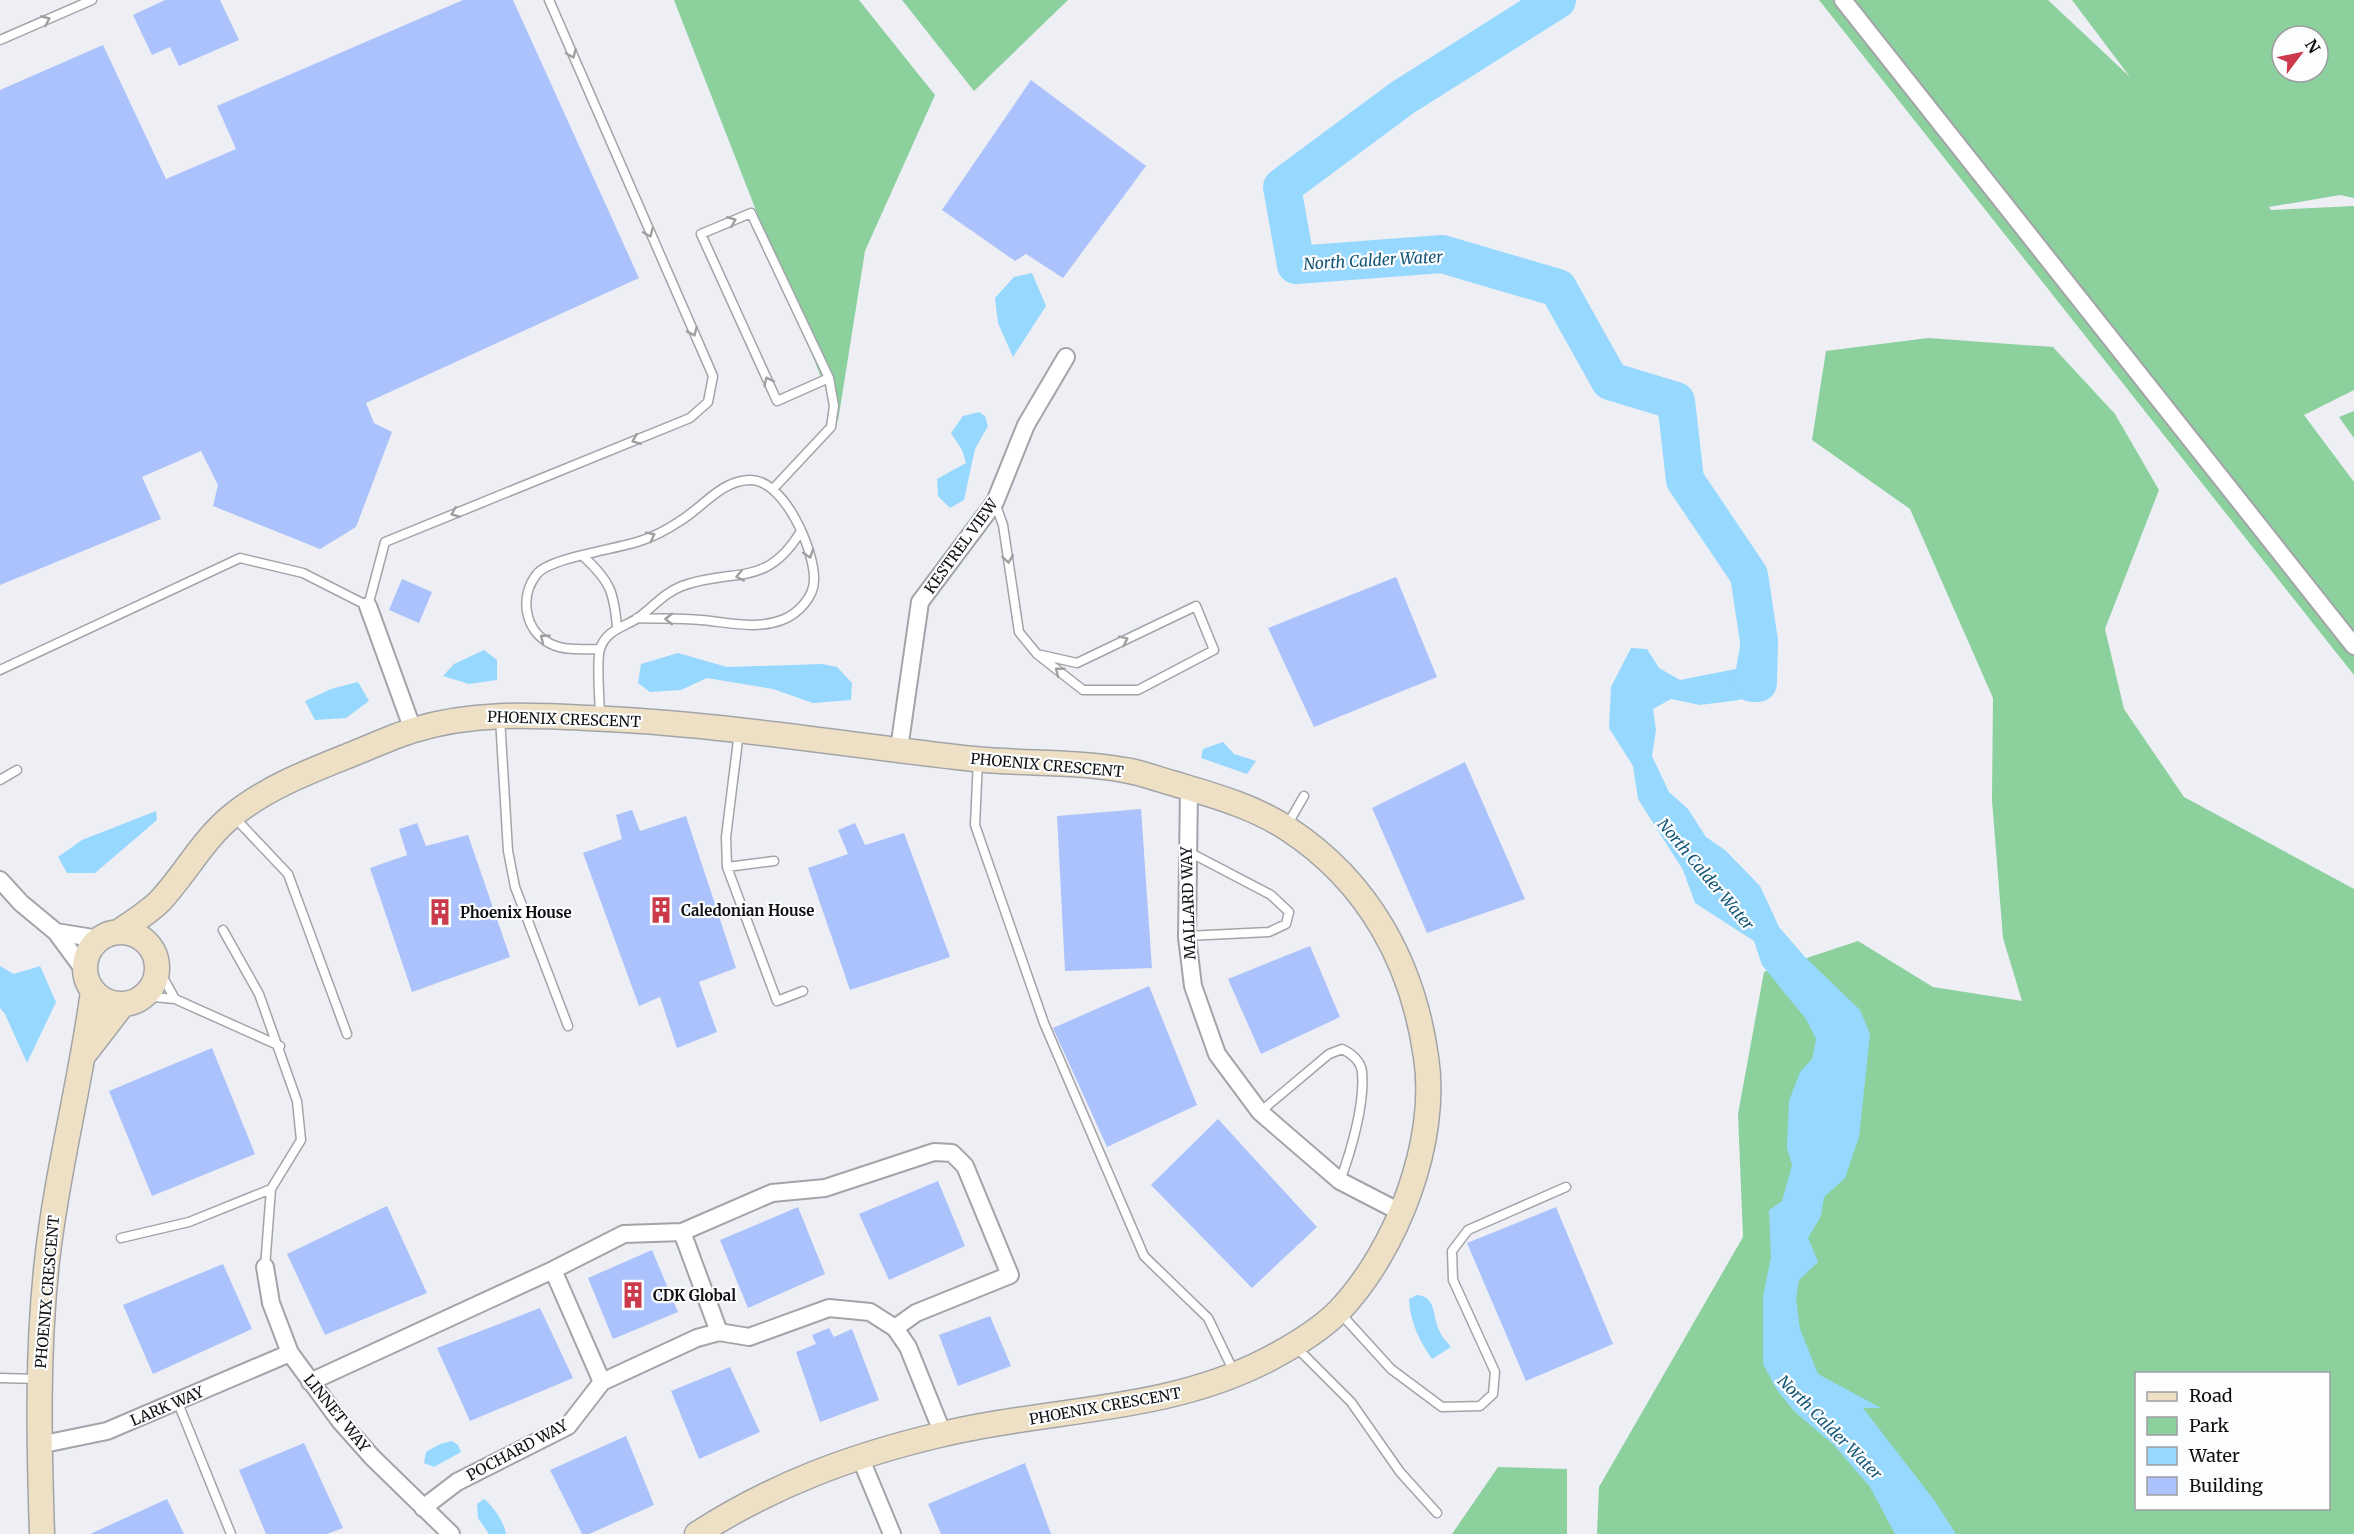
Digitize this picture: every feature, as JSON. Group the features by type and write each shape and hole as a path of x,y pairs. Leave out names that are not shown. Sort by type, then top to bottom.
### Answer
{"street":[{"path":"1843,0 2354,646"},
{"name":"KESTREL VIEW","path":"900,749 920,602 995,502 1026,425 1066,357"},
{"path":"368,606 413,730"},
{"name":"PHOENIX CRESCENT","path":"110,935 158,903 199,849 233,815 291,778 413,730 463,718 500,714 600,718 739,731 978,759 1124,770 1241,804 1285,827 1333,862 1375,912 1409,979 1422,1026 1430,1079 1425,1127 1416,1176 1402,1213 1371,1268 1339,1311 1295,1346 1236,1376 1180,1395 943,1434 860,1457 818,1470 739,1506 697,1534"},
{"name":"MALLARD WAY","path":"1189,788 1186,851 1187,936 1193,986 1217,1054 1260,1112 1340,1181 1402,1213"},
{"path":"0,880 21,903 56,932 88,980 112,1003 133,1000 156,977 152,954 140,937 56,932"},
{"name":"PHOENIX CRESCENT","path":"152,954 158,903"},
{"path":"88,980 88,952 110,935"},
{"name":"PHOENIX CRESCENT","path":"42,1534 39,1445 47,1263 53,1216 85,1054 88,980"},
{"name":"PHOENIX CRESCENT","path":"85,1054 133,1000"},
{"path":"310,1382 624,1234 682,1232 772,1193 825,1188 934,1152 952,1152 965,1166 1010,1275 916,1313 895,1328"},
{"path":"682,1232 719,1332"},
{"name":"LINNET WAY","path":"266,1267 271,1303 290,1353 310,1382 347,1428 451,1534"},
{"path":"553,1269 602,1382"},
{"name":"POCHARD WAY","path":"423,1508 457,1482 568,1426 602,1382 697,1338 719,1332 749,1337 830,1308 870,1312 895,1328 908,1347 943,1434"},
{"name":"LARK WAY","path":"39,1445 107,1431 178,1403 290,1353"},
{"path":"860,1457 891,1534"}],"lane":[{"path":"0,40 92,0"},
{"path":"4,668 240,558 303,573 368,606 385,542 690,418 708,402 713,376 549,0"},
{"path":"773,489 831,427 834,406 829,378 751,213 701,234 777,401 829,378"},
{"path":"600,649 571,649 551,644 540,637 528,620 525,599 529,586 538,572 562,560 584,556 651,536 680,521 732,482 752,479 773,489 788,506 801,531 812,563 812,591 804,604 782,620 747,626 699,620 637,618"},
{"path":"995,502 1003,525 1019,632 1037,654 1083,690 1138,690 1214,650 1196,606 1077,663 1037,654"},
{"path":"600,718 600,649 617,627 637,618 668,593 684,586 739,576 766,568 789,549 801,531"},
{"path":"584,556 602,573 610,586 615,601 617,627"},
{"path":"500,714 508,851 515,886 568,1026"},
{"path":"739,731 726,837 727,867 777,1000 803,991"},
{"path":"978,759 975,825 1044,1023 1144,1256 1208,1318 1236,1376"},
{"path":"0,780 17,770"},
{"path":"1285,827 1304,796"},
{"path":"233,815 288,874 347,1034"},
{"path":"1186,851 1271,895 1289,912 1286,924 1269,932 1187,936"},
{"path":"727,867 774,861"},
{"path":"223,930 260,994 297,1101 301,1140 272,1189 266,1267"},
{"path":"152,954 175,999"},
{"path":"133,1000 175,999 279,1046"},
{"path":"1260,1112 1329,1054 1342,1049 1352,1054 1362,1070 1354,1141 1340,1181"},
{"path":"1339,1311 1391,1369 1442,1407 1480,1406 1493,1394 1495,1372 1453,1281 1452,1251 1468,1230 1566,1188"},
{"path":"121,1238 189,1222 272,1189"},
{"path":"1295,1346 1351,1402 1400,1472 1437,1513"},
{"path":"0,1378 41,1379"},
{"path":"178,1403 231,1534"}],"green space":[{"path":"674,0 859,0 935,95 865,251 838,421"},
{"path":"902,0 1068,0 974,91"},
{"path":"1819,0 2048,0 2130,77 2072,0 2354,0 2354,198 2340,195 2269,207 2271,210 2354,206 2354,390 2304,415 2354,482 2354,675"},
{"path":"1928,338 2053,347 2115,414 2159,490 2105,629 2124,709 2184,797 2354,889 2354,1534 1597,1534 1599,1487 1743,1237 1738,1114 1764,972 1858,941 1933,987 2022,1001 2003,938 1992,800 1993,698 1910,509 1812,440 1826,351"},
{"path":"2354,411 2354,438 2339,417"},
{"path":"1498,1467 1567,1469 1567,1534 1452,1534"}],"water":[{"path":"1032,273 1046,306 1013,357 998,323 995,298 1014,277"},
{"path":"979,412 985,416 988,426 975,449 964,500 950,508 938,496 937,479 966,463 962,450 951,433 963,416"},
{"path":"1766,634 1773,646 1776,687 1739,700 1700,705 1671,699 1653,709 1656,730 1652,756 1669,792 1688,809 1706,837 1725,850 1760,886 1779,927 1805,957 1860,1010 1870,1034 1859,1137 1845,1178 1824,1197 1821,1216 1808,1238 1818,1262 1799,1280 1796,1299 1800,1329 1818,1374 1881,1408 1863,1408 1934,1500 1956,1534 1895,1534 1870,1487 1834,1445 1795,1412 1777,1390 1763,1364 1763,1297 1771,1257 1769,1210 1782,1201 1792,1165 1787,1148 1789,1101 1800,1072 1812,1059 1816,1039 1806,1019 1762,965 1754,941 1695,903 1683,870 1638,799 1633,766 1609,728 1611,687 1631,648 1647,649 1659,668 1680,680 1736,669 1740,647"},
{"path":"484,650 497,660 497,680 469,684 443,676 454,664"},
{"path":"678,653 727,667 822,664 837,667 852,683 851,700 813,703 773,689 707,678 681,690 650,692 638,683 641,664"},
{"path":"358,682 369,701 346,718 315,720 305,701 331,689"},
{"path":"1223,742 1234,754 1256,761 1247,774 1201,758 1203,749"},
{"path":"156,811 157,820 95,873 67,873 58,857 82,840"},
{"path":"0,966 14,974 40,966 56,1002 27,1063 5,1014 0,1008"},
{"path":"1417,1295 1428,1299 1431,1303 1440,1332 1451,1347 1432,1359 1419,1338 1411,1315 1409,1299"},
{"path":"452,1441 458,1445 461,1452 434,1467 424,1463 426,1452 440,1444"},
{"path":"484,1499 498,1515 506,1534 489,1534 478,1518 477,1504"}],"building":[{"path":"165,0 220,0 239,40 179,66 170,47 152,55 133,15"},
{"path":"463,0 513,0 639,278 366,403 374,423 392,432 356,527 320,549 213,506 218,485 201,451 142,477 161,519 0,585 0,90 103,45 166,179 236,149 217,106"},
{"path":"1031,80 1146,166 1063,278 1026,254 1015,261 942,210"},
{"path":"1396,577 1437,677 1314,727 1268,628"},
{"path":"402,579 432,592 419,623 389,610"},
{"path":"1465,762 1525,899 1427,933 1372,808"},
{"path":"1141,809 1152,968 1065,971 1057,816"},
{"name":"Caledonian House","path":"632,810 640,831 686,816 736,968 699,982 717,1032 677,1048 660,997 639,1006 583,853 622,839 616,815"},
{"name":"Phoenix House","path":"417,823 426,846 468,835 510,957 412,992 370,868 407,855 399,829"},
{"path":"855,823 865,845 904,833 950,957 850,990 808,868 848,854 838,830"},
{"path":"1310,946 1340,1017 1261,1054 1228,979"},
{"path":"1149,986 1197,1105 1107,1147 1053,1028"},
{"path":"212,1048 255,1154 152,1196 109,1091"},
{"path":"1218,1119 1317,1227 1252,1288 1151,1185"},
{"path":"938,1181 965,1246 889,1280 859,1214"},
{"path":"387,1206 427,1293 325,1335 287,1254"},
{"path":"798,1207 825,1274 748,1308 720,1240"},
{"path":"1556,1207 1613,1344 1526,1381 1467,1243"},
{"name":"CDK Global","path":"652,1250 678,1312 613,1339 588,1278"},
{"path":"223,1264 252,1329 153,1374 123,1305"},
{"path":"540,1308 573,1378 470,1421 437,1348"},
{"path":"990,1316 1011,1366 958,1386 939,1335"},
{"path":"829,1328 834,1337 852,1329 879,1400 820,1422 796,1352 816,1344 812,1335"},
{"path":"730,1367 760,1432 699,1459 671,1391"},
{"path":"626,1436 654,1505 589,1534 582,1534 550,1470"},
{"path":"304,1443 343,1528 327,1534 266,1534 239,1470"},
{"path":"1025,1463 1051,1534 941,1534 928,1504"},
{"path":"167,1499 184,1534 90,1534"}],"waterway":[{"name":"North Calder Water","path":"1557,0 1402,98 1282,187 1296,265 1442,254 1558,288 1610,381 1676,401 1685,480 1749,575 1759,641 1758,683 1752,683"}],"place":[{"name":"Caledonian House","path":"661,910"},
{"name":"Phoenix House","path":"440,912"},
{"name":"CDK Global","path":"633,1295"}]}
